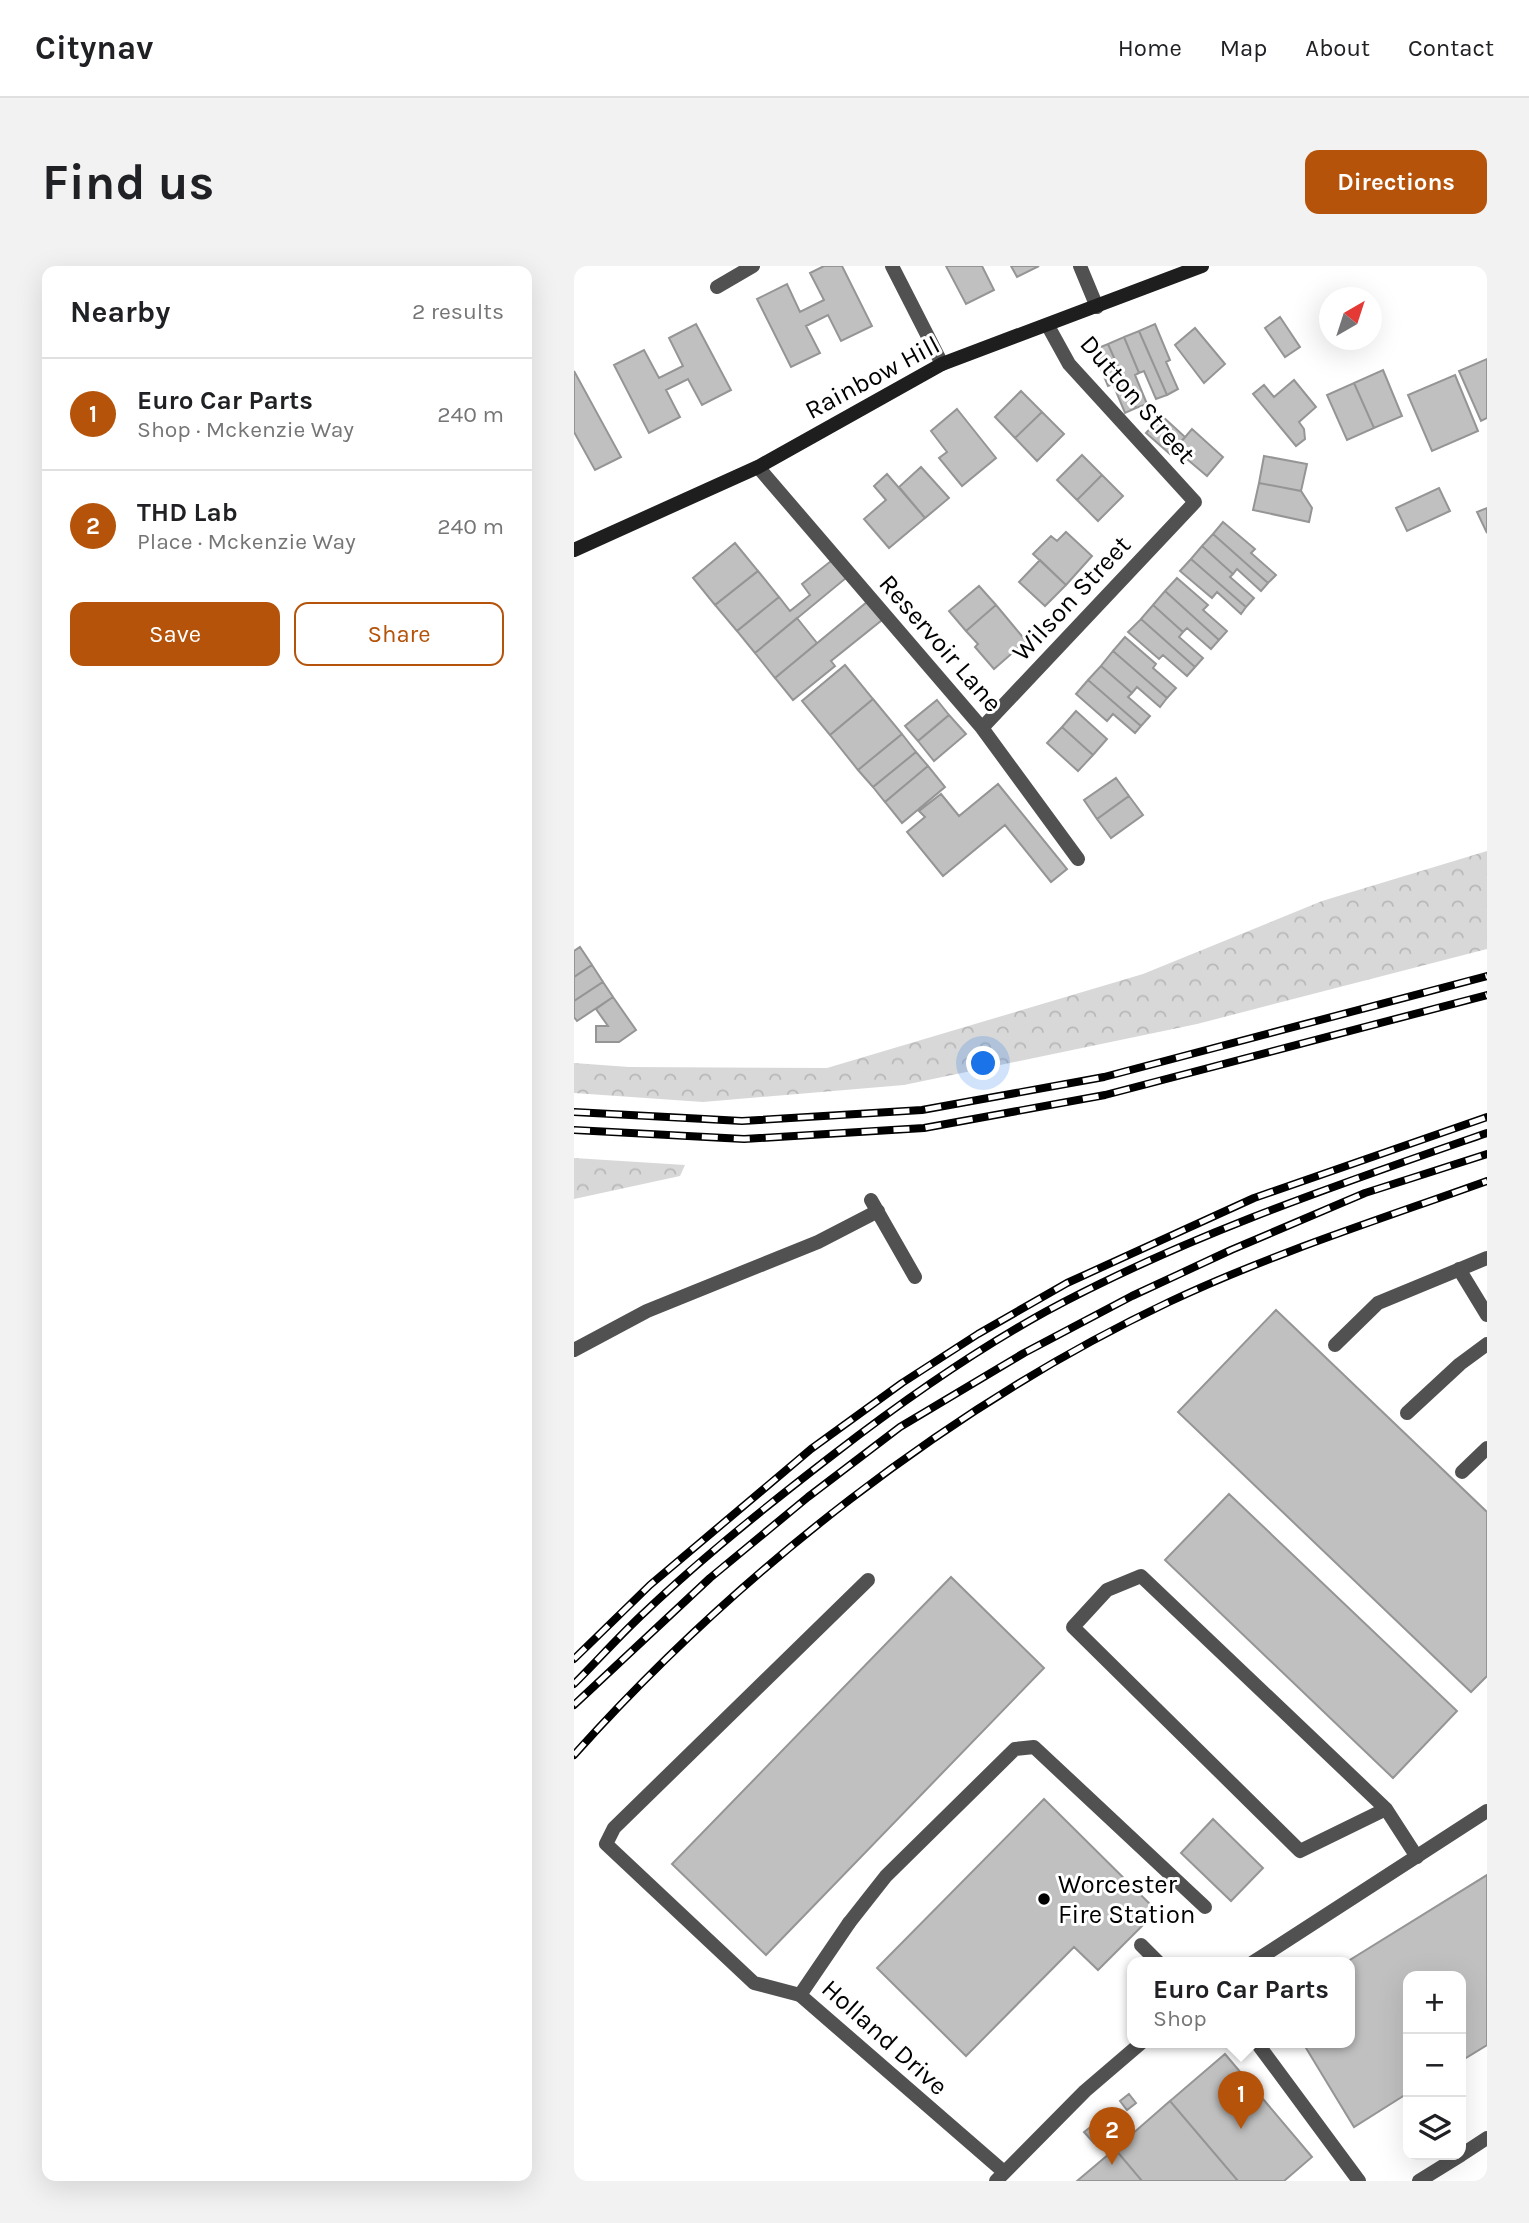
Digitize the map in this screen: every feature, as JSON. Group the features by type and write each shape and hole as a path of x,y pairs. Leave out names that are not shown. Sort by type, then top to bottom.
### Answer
{"main road":[{"name":"Rainbow Hill","path":"574,550 758,467 942,365 1202,266"}],"street":[{"path":"717,287 753,266"},
{"path":"892,266 942,365"},
{"path":"1080,266 1097,307"},
{"name":"Dutton Street","path":"1048,326 1069,364 1195,502"},
{"name":"Reservoir Lane","path":"758,467 982,728 1078,859"},
{"name":"Wilson Street","path":"982,728 1195,502"},
{"path":"574,1350 647,1311 818,1242 875,1205 915,1277"},
{"path":"1335,1345 1378,1303 1487,1258"},
{"path":"1459,1269 1487,1315"},
{"path":"1407,1413 1460,1364 1487,1344"},
{"path":"1462,1472 1487,1448"},
{"path":"1386,1809 1300,1850 1073,1627 1107,1590 1141,1576 1386,1809 1417,1857"},
{"path":"800,1995 754,1983 606,1844 614,1828 868,1580"},
{"name":"Holland Drive","path":"1000,2177 800,1995 849,1923 887,1876 1015,1749 1034,1747 1205,1907"},
{"path":"1261,1957 1487,1811"},
{"path":"1141,1945 1152,1957"},
{"path":"1000,2177 1085,2091 1135,2048"},
{"path":"1261,2048 1359,2181"},
{"path":"1466,2152 1487,2138"},
{"path":"1419,2181 1453,2160"}],"green space":[{"path":"1487,851 1487,949 1197,1024 904,1085 703,1102 574,1093 574,1063 629,1067 827,1068 1143,974 1322,901"},
{"path":"574,1158 685,1165 680,1176 574,1199"}],"building":[{"path":"824,266 842,266 872,326 841,341 828,315 806,326 820,353 791,367 757,299 787,284 800,312 824,300 810,273"},
{"path":"946,266 982,266 994,290 966,304"},
{"path":"1011,266 1039,266 1017,277"},
{"path":"1280,317 1300,347 1285,357 1265,328"},
{"path":"696,324 731,390 702,405 688,379 666,390 680,417 649,433 614,365 644,350 659,378 683,366 669,338"},
{"path":"1155,324 1170,360 1166,362 1178,389 1167,395 1139,331"},
{"path":"1195,328 1225,364 1204,383 1175,345"},
{"path":"1139,331 1167,395 1156,399 1144,371 1139,373 1124,337"},
{"path":"1124,337 1139,373 1135,375 1147,404 1136,408 1108,344"},
{"path":"1108,344 1136,408 1125,413 1113,384 1108,386 1093,350"},
{"path":"1487,359 1487,418 1481,421 1459,371"},
{"path":"1383,370 1402,416 1374,428 1354,383"},
{"path":"574,371 621,457 595,470 574,432"},
{"path":"1455,375 1478,431 1432,451 1408,395"},
{"path":"1294,380 1316,407 1299,422 1304,429 1305,439 1296,446 1253,394 1264,385 1274,397"},
{"path":"1354,383 1374,428 1347,440 1327,395"},
{"path":"1021,391 1042,412 1015,438 995,417"},
{"path":"957,409 996,458 962,486 939,458 947,452 931,431"},
{"path":"1042,412 1064,434 1037,461 1015,438"},
{"path":"1162,416 1185,437 1170,454 1146,433"},
{"path":"1192,429 1223,457 1207,476 1175,449"},
{"path":"1082,455 1102,475 1077,500 1057,480"},
{"path":"1264,456 1307,464 1301,491 1259,483"},
{"path":"921,467 949,498 925,518 899,487"},
{"path":"887,474 925,518 889,548 864,519 886,500 874,486"},
{"path":"1102,475 1123,496 1098,521 1077,500"},
{"path":"1259,483 1301,491 1312,508 1309,522 1253,510"},
{"path":"1439,488 1450,511 1407,531 1396,508"},
{"path":"1487,508 1487,533 1477,512"},
{"path":"1223,522 1255,549 1251,553 1276,575 1268,583 1213,534"},
{"path":"1066,532 1092,556 1066,585 1033,554 1051,536 1057,541"},
{"path":"1213,534 1268,583 1261,591 1237,569 1233,574 1202,546"},
{"path":"735,543 758,571 715,605 693,578"},
{"path":"1202,546 1233,574 1230,577 1254,598 1246,607 1191,559"},
{"path":"1191,559 1246,607 1241,614 1217,592 1212,598 1180,571"},
{"path":"1040,560 1066,585 1045,606 1019,582"},
{"path":"831,561 846,578 755,653 737,631 779,597 790,611 810,595 802,584"},
{"path":"758,571 779,597 737,631 715,605"},
{"path":"1177,578 1208,605 1203,610 1227,631 1219,640 1165,591"},
{"path":"979,586 996,605 966,631 949,611"},
{"path":"1165,591 1219,640 1211,649 1187,628 1183,632 1153,605"},
{"path":"867,602 882,620 831,661 835,666 793,700 775,678"},
{"path":"996,605 1026,641 994,669 975,647 978,644 966,631"},
{"path":"1153,605 1183,632 1179,637 1203,658 1195,667 1141,619"},
{"path":"797,618 817,643 775,678 755,653"},
{"path":"1141,619 1195,667 1187,676 1163,655 1159,659 1128,632"},
{"path":"1125,637 1156,664 1153,668 1176,688 1167,698 1113,651"},
{"path":"1113,651 1167,698 1160,707 1137,687 1132,693 1101,666"},
{"path":"845,665 873,699 830,735 802,701"},
{"path":"1101,666 1132,693 1128,697 1150,716 1141,726 1088,680"},
{"path":"1088,680 1141,726 1135,733 1113,714 1107,721 1076,694"},
{"path":"873,699 902,734 858,770 830,735"},
{"path":"937,700 949,715 918,741 905,726"},
{"path":"1076,711 1107,739 1093,755 1062,727"},
{"path":"949,715 966,734 934,761 918,741"},
{"path":"1062,727 1093,755 1078,771 1047,743"},
{"path":"902,734 916,752 873,787 858,770"},
{"path":"916,752 928,766 885,802 873,787"},
{"path":"928,766 945,787 902,823 885,802"},
{"path":"1116,778 1129,796 1097,819 1084,800"},
{"path":"998,784 1067,869 1051,882 1005,825 943,876 907,832 925,817 919,811 941,794 959,816"},
{"path":"1129,796 1143,815 1111,838 1097,819"},
{"path":"580,947 592,965 574,977 574,951"},
{"path":"592,965 603,982 574,1001 574,977"},
{"path":"603,982 613,997 577,1021 574,1017 574,1001"},
{"path":"613,997 636,1030 619,1042 596,1042 596,1026 608,1026 596,1009"},
{"path":"1276,1310 1487,1512 1487,1676 1471,1692 1178,1412"},
{"path":"1229,1494 1457,1711 1393,1778 1165,1560"},
{"path":"951,1577 1044,1668 766,1955 672,1864"},
{"path":"1044,1799 1157,1911 1098,1970 1074,1947 966,2056 877,1968"},
{"path":"1213,1819 1263,1868 1231,1901 1181,1853"},
{"path":"1487,1875 1487,2045 1466,2058 1466,1971 1403,1971 1403,2096 1354,2127 1306,2048 1355,2048 1355,1957"},
{"path":"1225,2054 1312,2157 1284,2181 1238,2181 1170,2101"},
{"path":"1129,2094 1136,2103 1127,2110 1120,2101"},
{"path":"1170,2101 1238,2181 1142,2181 1115,2149"},
{"path":"1098,2121 1108,2131 1094,2143 1084,2132"},
{"path":"1115,2149 1142,2181 1077,2181"}],"railway":[{"path":"574,1112 742,1121 922,1110 1104,1077 1487,976"},
{"path":"574,1130 744,1139 924,1128 1105,1095 1487,995"},
{"path":"574,1659 650,1585 811,1449 902,1383 978,1334 1067,1283 1254,1198 1487,1117"},
{"path":"574,1684 668,1590 762,1511 910,1397 1017,1328 1098,1285 1207,1236 1318,1192 1487,1133"},
{"path":"574,1705 710,1578 808,1497 900,1427 1024,1353 1132,1296 1365,1193 1487,1154"},
{"path":"574,1755 704,1622 775,1560 927,1443 1006,1391 1087,1344 1169,1302 1247,1268 1487,1181"}],"place":[{"name":"Worcester Fire Station","path":"1044,1899"},
{"name":"Euro Car Parts","path":"1241,2129"},
{"name":"THD Lab","path":"1112,2165"}]}
